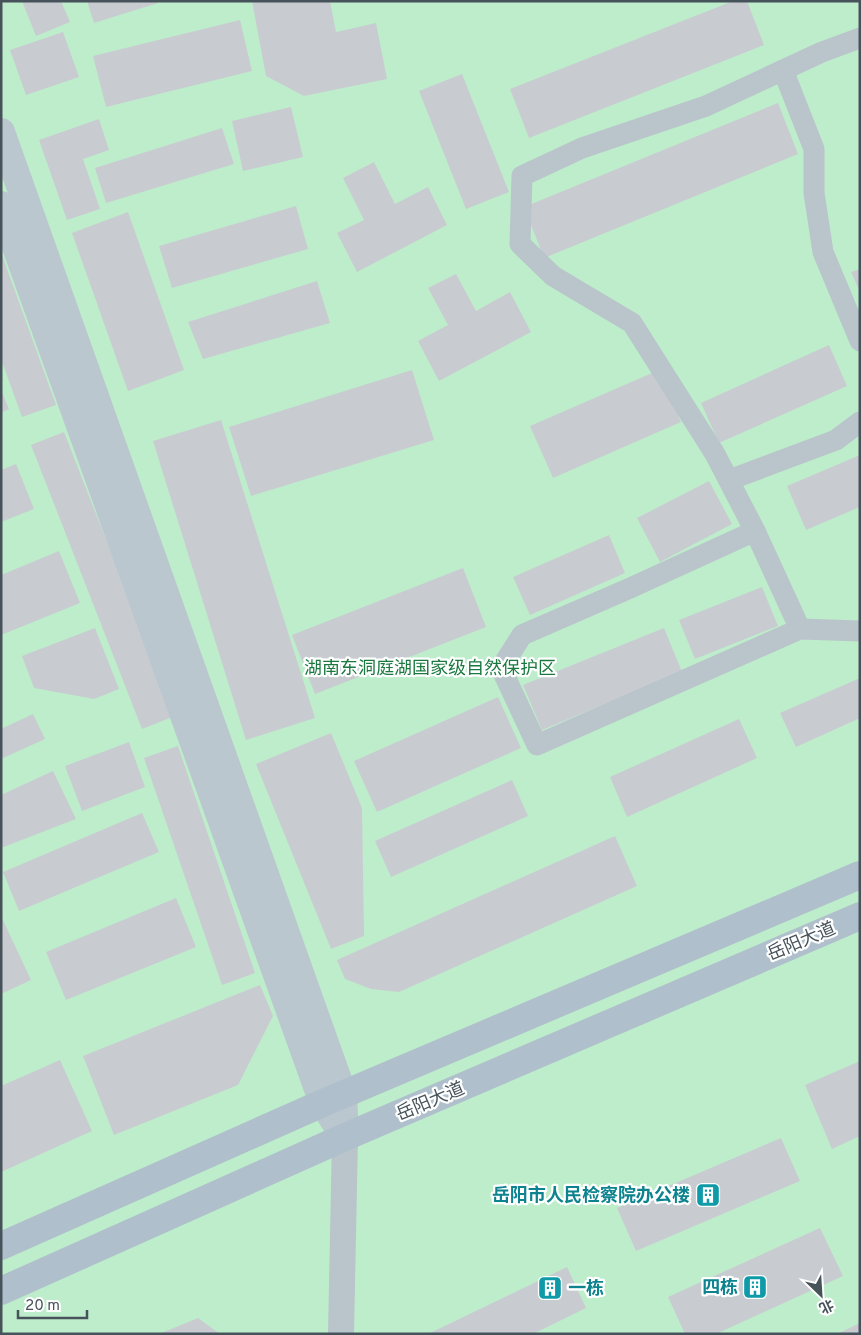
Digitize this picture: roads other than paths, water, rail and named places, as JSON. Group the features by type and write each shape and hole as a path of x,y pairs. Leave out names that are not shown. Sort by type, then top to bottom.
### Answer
{"main road":[{"path":"1,132 345,1138"},
{"path":"1,205 333,1099"},
{"path":"1,1246 333,1099 860,875"},
{"name":"岳阳大道","path":"1,1291 345,1138 860,916"}],"street":[{"path":"800,629 755,531 715,454 632,323 553,276 520,244 522,176 582,148 706,106 822,52 860,38"},
{"path":"783,70 814,149 814,193 823,252 860,341"},
{"path":"729,480 836,440 860,422"},
{"path":"755,531 522,635 501,668 537,745 800,629 860,630"},
{"path":"341,1334 345,1138"}],"place":[{"name":"岳阳市人民检察院办公楼","path":"708,1195"},
{"name":"四栋","path":"755,1287"},
{"name":"一栋","path":"550,1288"}],"park label":[{"name":"湖南东洞庭湖国家级自然保护区","path":"430,668"}]}
